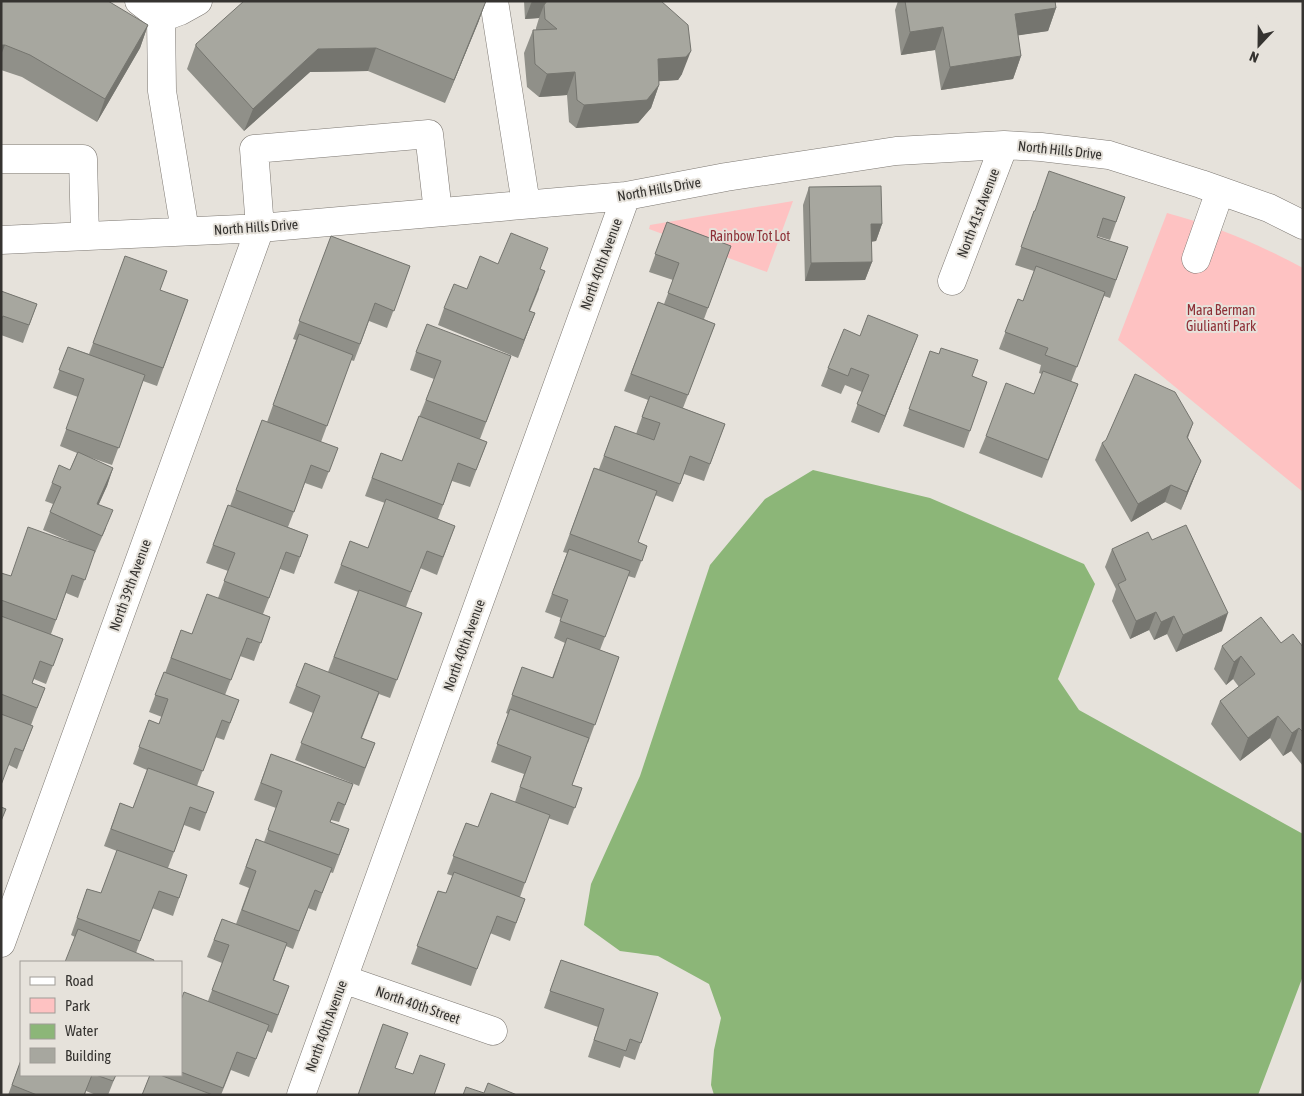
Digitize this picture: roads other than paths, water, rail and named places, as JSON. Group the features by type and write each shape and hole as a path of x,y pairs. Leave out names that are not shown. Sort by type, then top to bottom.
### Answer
{"street":[{"path":"139,1 161,18"},
{"path":"161,18 180,11 198,1"},
{"path":"494,1 526,204"},
{"path":"161,18 162,90 185,231"},
{"path":"260,228 254,149 264,148 429,134 438,212"},
{"name":"North Hills Drive","path":"1,240 260,228 626,196 726,177 896,151 1004,145 1041,147 1109,155 1270,208 1303,225"},
{"name":"North 41st Avenue","path":"952,281 1004,145"},
{"path":"1,159 84,159 85,236"},
{"path":"1196,259 1220,191"},
{"name":"North 40th Avenue","path":"300,1095 626,196"},
{"name":"North 39th Avenue","path":"1,943 260,228"},
{"name":"North 40th Street","path":"343,979 494,1031"}],"water":[{"path":"813,470 930,498 1084,564 1095,584 1058,679 1079,710 1303,834 1303,976 1258,1095 714,1095 711,1085 714,1050 721,1018 709,984 658,956 620,951 584,925 591,884 640,776 710,565 765,499"}],"park label":[{"name":"Rainbow Tot Lot","path":"750,236"},
{"name":"Mara Berman Giulianti Park","path":"1221,318"}]}
